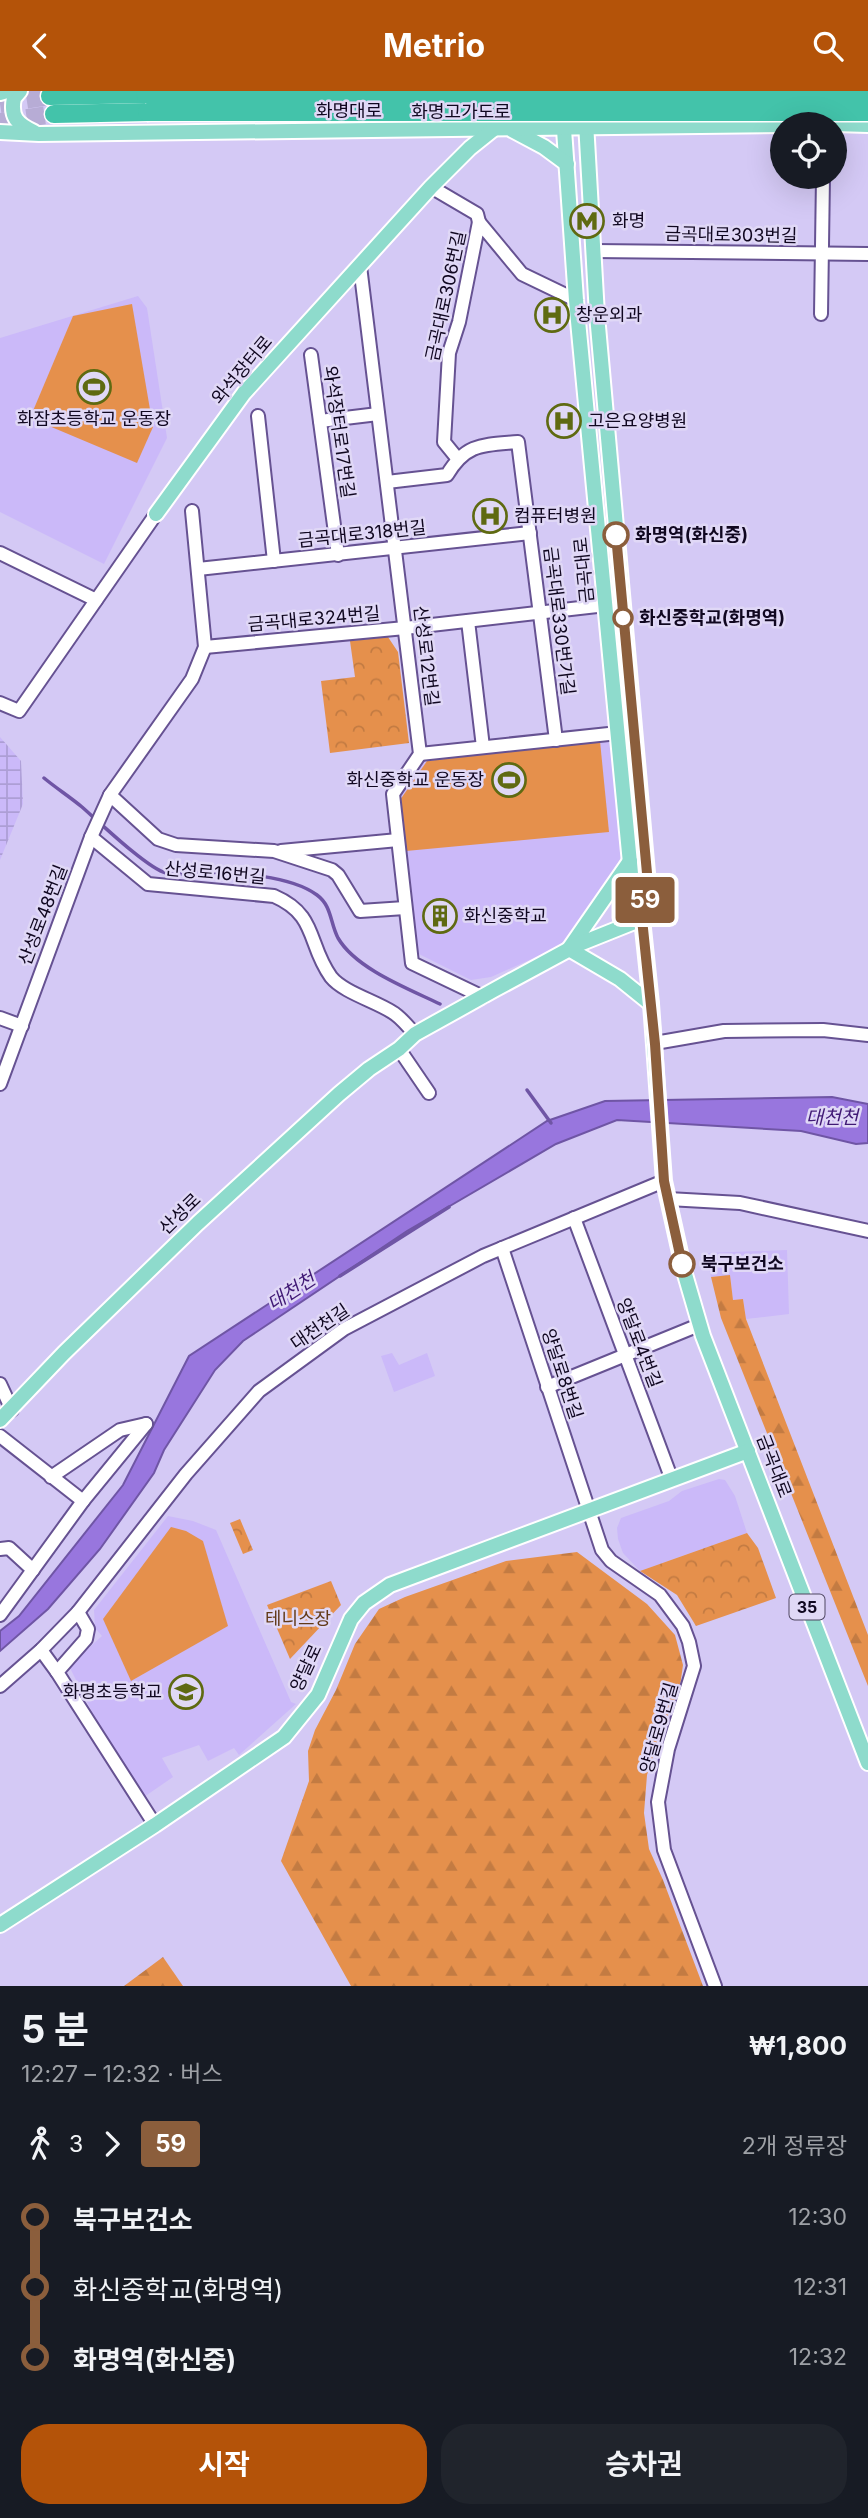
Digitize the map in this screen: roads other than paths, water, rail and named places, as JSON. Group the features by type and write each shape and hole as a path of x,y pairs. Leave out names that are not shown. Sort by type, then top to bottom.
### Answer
{"highway":[{"name":"화명고가도로","path":"50,96 119,92 146,103 868,112"},
{"name":"화명고가도로","path":"54,114 116,113 146,103 868,96"}],"main road":[{"path":"0,93 7,91"},
{"path":"20,91 14,98 13,117 19,125 39,134"},
{"name":"금곡대로","path":"563,91 563,127 576,300 632,884 642,919 651,1004 664,1179 699,1325 864,1741 868,1763"},
{"name":"와석장터로","path":"156,513 244,393 431,187 492,130 563,91"},
{"name":"금곡대로","path":"585,91 601,356 648,884 642,919"},
{"path":"116,113 181,132"},
{"path":"847,124 868,125"},
{"name":"화명대로","path":"0,132 39,134 492,130 586,126 770,125"},
{"path":"511,129 544,147 567,164"},
{"path":"630,861 569,949 620,979 651,1004"},
{"name":"산성로","path":"0,1420 64,1353 231,1192 339,1094 415,1034 569,949 642,919"},
{"name":"양달로","path":"0,1925 155,1825 284,1737 318,1695 351,1619 365,1603 390,1584 748,1451"}],"street":[{"path":"823,91 823,112"},
{"path":"431,187 477,214 479,222"},
{"path":"821,314 823,189"},
{"name":"금곡대로306번길","path":"479,222 522,274 576,300"},
{"name":"금곡대로306번길","path":"457,459 444,442 449,353 460,322 479,222"},
{"name":"금곡대로303번길","path":"594,251 868,254"},
{"name":"산성로12번길","path":"360,266 420,754"},
{"name":"와석장터로17번길","path":"311,355 338,555"},
{"path":"320,421 378,414"},
{"path":"258,416 274,561"},
{"name":"금곡대로330번가길","path":"387,482 447,475 457,459 477,445 518,442 556,740"},
{"path":"192,511 205,647"},
{"name":"와석장터로","path":"0,703 19,711 156,513"},
{"name":"금곡대로318번길","path":"198,569 530,533"},
{"path":"0,553 96,600"},
{"name":"금곡대로324번길","path":"205,647 606,605"},
{"path":"468,621 483,747"},
{"name":"산성로48번길","path":"0,1084 91,837 110,795 192,679 205,647"},
{"path":"483,997 412,963 393,794 420,754 618,733"},
{"path":"110,795 158,839 176,845 274,852 398,840"},
{"name":"산성로16번길","path":"91,837 148,884 274,896 288,902 299,911 307,924 332,977 342,986 395,1013 415,1034"},
{"path":"274,852 331,870 338,875 360,911 405,908"},
{"path":"0,1018 22,1026"},
{"path":"655,1044 724,1031 823,1030 868,1035"},
{"path":"399,1049 429,1093"},
{"name":"대천천길","path":"0,1686 41,1650 78,1612 186,1474 259,1391 344,1329 502,1248 664,1179"},
{"path":"668,1199 740,1203 868,1231"},
{"name":"양달로4번길","path":"574,1218 672,1480"},
{"name":"양달로8번길","path":"502,1248 588,1511"},
{"path":"547,1387 699,1325"},
{"path":"0,1384 12,1409"},
{"path":"0,1615 83,1501 146,1424 120,1430 51,1477"},
{"path":"0,1436 83,1501"},
{"name":"양달로9번길","path":"588,1511 601,1550 611,1561 660,1595 683,1626 689,1642 694,1666 668,1749 658,1802 664,1850 715,1986"},
{"path":"0,1549 9,1548 33,1570"},
{"path":"57,1672 86,1639 88,1629 78,1612"},
{"path":"41,1650 72,1691 155,1825"}],"water":[{"name":"대천천","path":"832,1097 868,1104 868,1143 856,1144 801,1131 617,1120 556,1144 407,1231 243,1341 215,1370 164,1450 154,1473 100,1549 48,1609 0,1651 0,1631 19,1616 123,1485 189,1356 547,1121 605,1101"}],"waterway":[{"path":"44,778 158,870 170,874 203,872 262,876 306,888 322,899 338,938 357,959 384,977 440,1004"},
{"path":"527,1090 551,1123"},
{"name":"대천천","path":"340,1276 449,1207"}],"tunnel":[{"path":"0,104 50,96"},
{"path":"0,122 54,114"}],"place":[{"name":"화명","path":"587,221"},
{"name":"창운외과","path":"552,315"},
{"name":"화잠초등학교 운동장","path":"94,387"},
{"name":"고은요양병원","path":"564,421"},
{"name":"컴퓨터병원","path":"490,516"},
{"name":"화명역(화신중)","path":"616,535"},
{"name":"화신중학교(화명역)","path":"623,618"},
{"name":"화신중학교 운동장","path":"509,780"},
{"name":"화신중학교","path":"440,916"},
{"name":"북구보건소","path":"682,1264"},
{"name":"화명초등학교","path":"186,1692"}],"park label":[{"name":"테니스장","path":"298,1619"}]}
